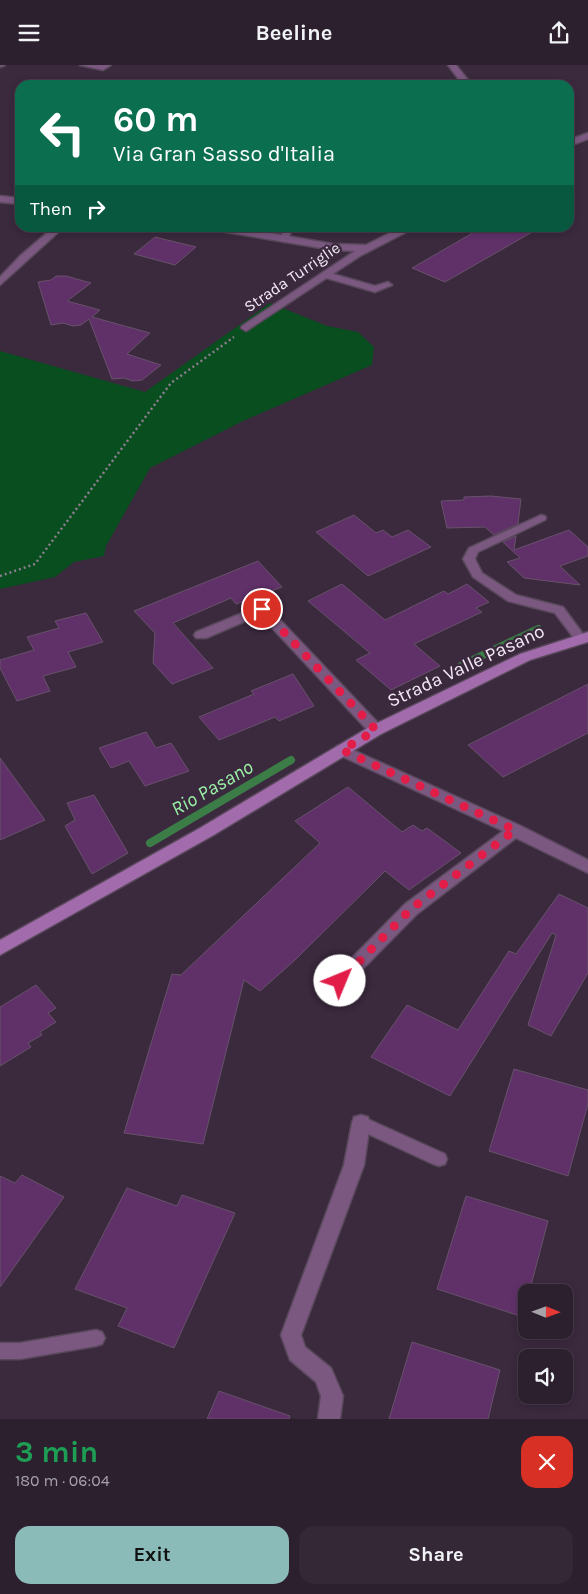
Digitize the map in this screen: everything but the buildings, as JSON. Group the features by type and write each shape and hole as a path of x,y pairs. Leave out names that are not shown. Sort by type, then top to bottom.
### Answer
{"street":[{"path":"452,65 464,80"},
{"path":"574,139 588,136"},
{"path":"0,199 15,200"},
{"path":"243,232 333,247 368,248"},
{"name":"Strada Turriglie","path":"246,328 356,254 401,232"},
{"path":"201,635 262,609 376,730"},
{"name":"Strada Valle Pasano","path":"0,949 206,832 376,730 525,657 584,638"},
{"path":"342,750 515,830 588,867"},
{"path":"340,981 411,909 515,830"},
{"path":"329,1419 332,1396 324,1375 297,1353 291,1335 354,1165 361,1123"}],"lane":[{"path":"84,65 103,68 107,65"},
{"path":"0,283 23,258 54,232"},
{"path":"284,239 287,232"},
{"path":"326,275 375,289 388,285"},
{"path":"540,518 473,549 469,559 477,575 512,597 559,610 584,638"},
{"path":"361,1123 439,1159"},
{"path":"0,1351 20,1351 96,1338"}],"path":[{"path":"0,576 35,565 171,383 246,328"}],"green space":[{"path":"270,303 327,326 358,332 374,347 372,365 243,421 150,468 106,546 104,556 74,562 55,577 0,589 0,351 145,392"}],"waterway":[{"name":"Rio Pasano","path":"462,665 538,629"},
{"name":"Rio Pasano","path":"150,843 291,760"}],"route":[{"path":"262,609 376,730 342,750 515,830 411,909 340,981"}]}
